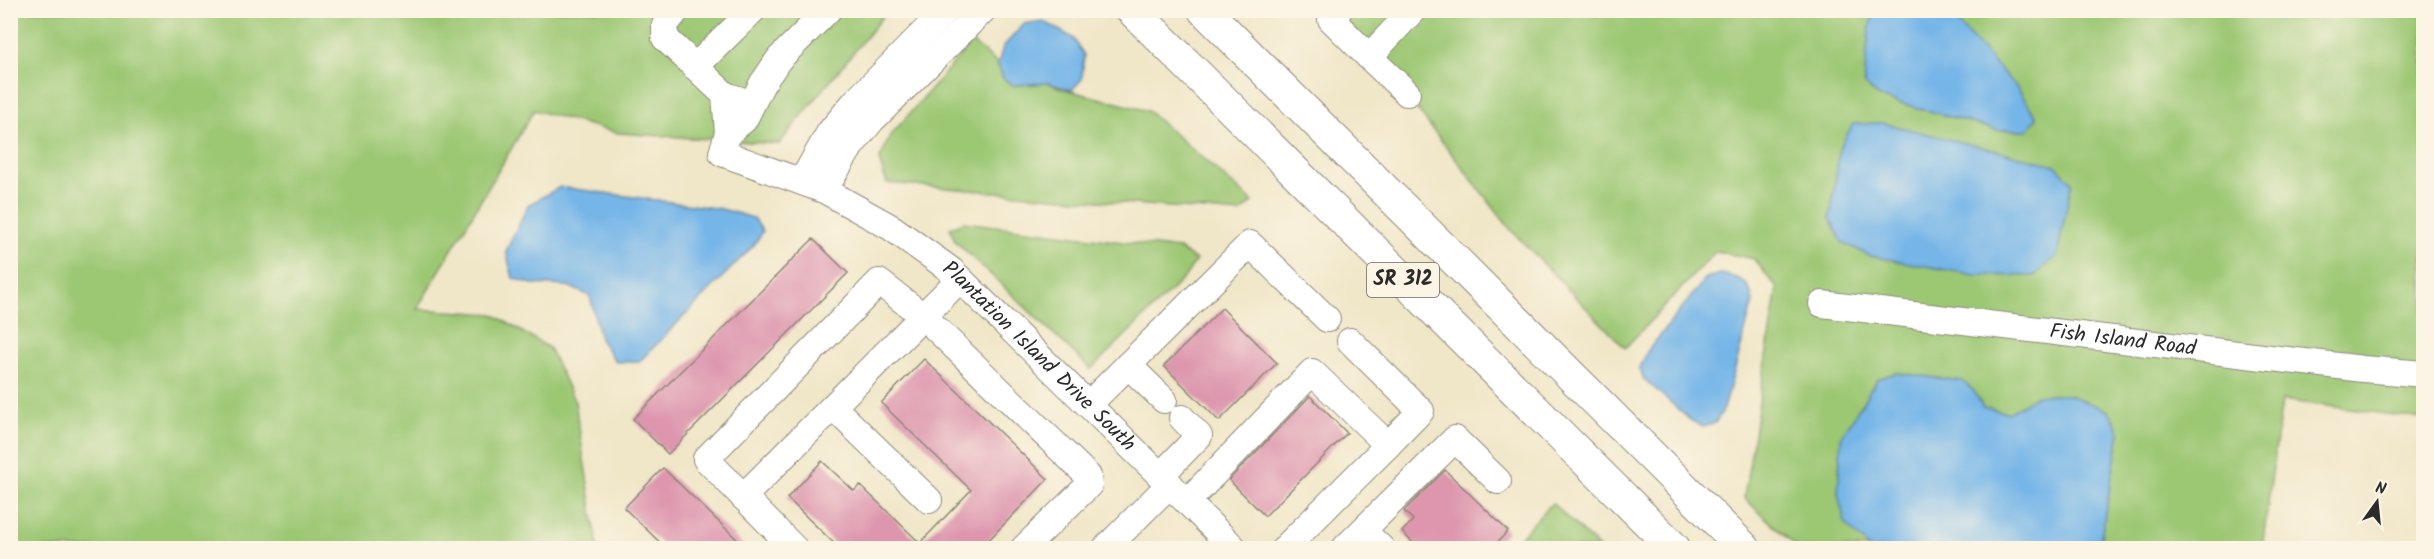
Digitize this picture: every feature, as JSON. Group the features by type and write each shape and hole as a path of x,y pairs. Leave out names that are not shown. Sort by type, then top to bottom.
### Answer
{"main road":[{"name":"SR 312","path":"1132,10 1674,549"},
{"name":"SR 312","path":"1204,10 1744,549"}],"street":[{"path":"677,10 665,25 665,38 725,95 752,104"},
{"path":"695,67 753,10"},
{"path":"725,143 744,120 779,58 828,10"},
{"path":"813,185 829,133 946,10"},
{"path":"813,185 851,146 872,120 983,10"},
{"path":"1369,57 1413,10"},
{"path":"1331,13 1369,57 1407,93"},
{"path":"725,95 725,143"},
{"name":"Plantation Island Drive South","path":"725,143 813,185 892,228 960,279 1234,549"},
{"path":"1089,404 1250,244 1328,319"},
{"path":"743,497 960,279"},
{"path":"794,549 706,459 879,282 923,316 1088,476 1089,485 1024,549"},
{"name":"Fish Island Road","path":"1822,304 2351,368 2424,374"},
{"path":"1285,549 1421,411 1350,340"},
{"path":"1128,364 1164,400"},
{"path":"1106,549 1173,487 1312,372 1388,445"},
{"path":"833,406 929,500"},
{"path":"1173,487 1190,427"},
{"path":"1363,543 1455,439 1498,481"}],"green space":[{"path":"1582,10 1596,16 1615,10 2423,11 2423,419 2282,400 2262,548 1798,548 1744,498 1777,288 1754,259 1716,251 1625,348 1511,230 1360,36 1337,11"},
{"path":"10,11 887,11 779,144 618,133 534,110 417,309 493,314 549,348 575,402 598,548 11,548"},
{"path":"972,42 998,64 1003,78 1013,85 1048,83 1148,111 1253,202 1240,213 887,183 879,161 890,136"},
{"path":"963,222 1179,249 1196,260 1184,278 1091,369 955,241 950,228"},
{"path":"1552,503 1599,548 1510,548"}],"water":[{"path":"1874,11 1947,11 2019,90 2037,118 2028,130 1997,130 1879,97 1864,84 1869,29"},
{"path":"1043,21 1073,38 1084,55 1082,79 1072,90 1048,83 1013,85 1003,78 998,64 1003,47 1024,24"},
{"path":"1883,123 2055,165 2072,182 2057,256 2034,276 1975,275 1870,256 1842,242 1830,218 1840,147 1853,124"},
{"path":"560,187 722,209 753,218 763,231 754,245 640,361 616,362 600,339 590,296 568,286 532,284 513,278 506,251 528,205"},
{"path":"1720,274 1743,281 1749,288 1753,302 1724,409 1715,423 1703,427 1690,420 1643,378 1640,368 1647,352 1706,278"},
{"path":"1896,373 1962,381 1973,390 1983,407 2009,413 2037,395 2069,395 2109,411 2120,432 2099,548 1869,548 1845,523 1838,494 1841,438 1877,379"}],"building":[{"path":"813,239 848,273 668,454 633,419"},
{"path":"1222,308 1277,363 1219,421 1164,366"},
{"path":"924,359 1048,479 980,549 840,549 787,498 822,461 854,491 860,485 920,543 971,490 881,403"},
{"path":"1310,396 1347,433 1265,516 1229,480"},
{"path":"663,468 747,549 667,549 624,508"},
{"path":"1445,470 1508,531 1491,549 1419,549 1402,532 1413,520 1404,511"}]}
